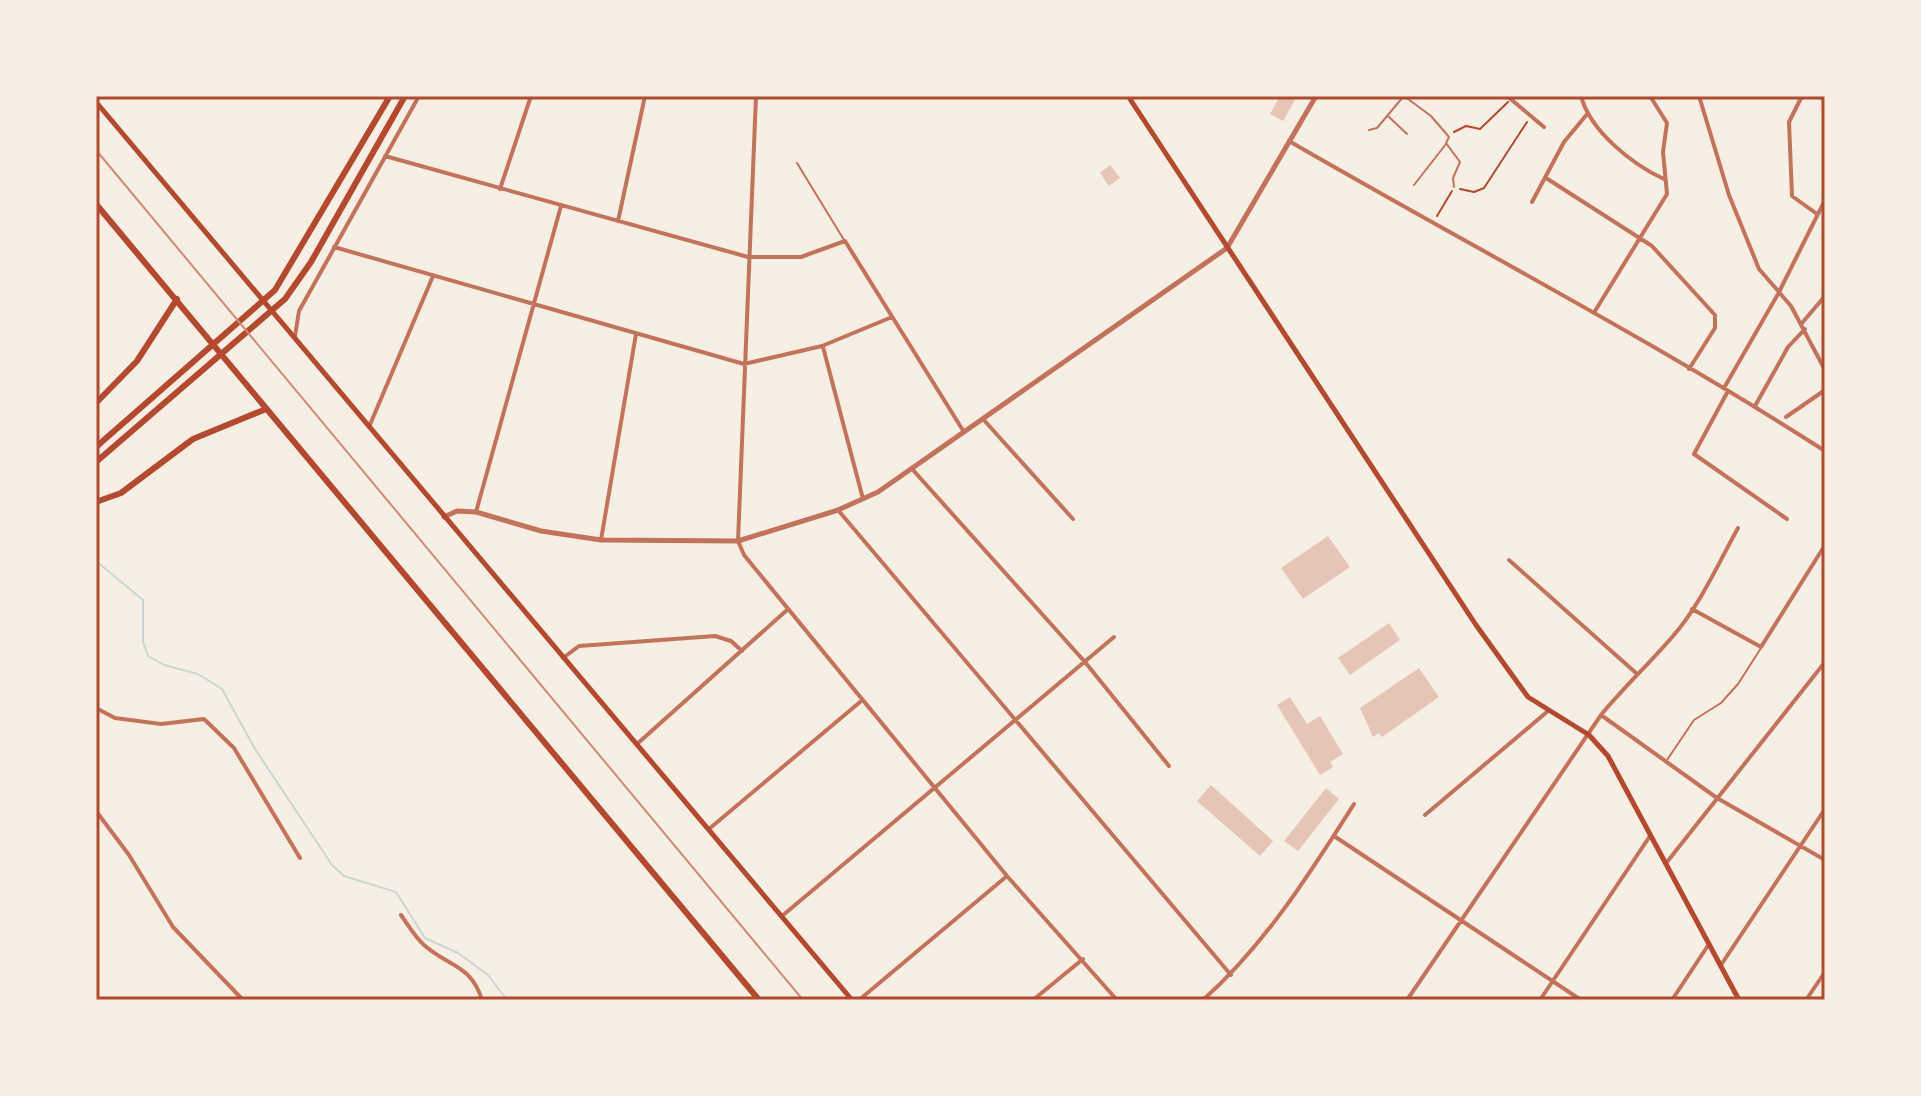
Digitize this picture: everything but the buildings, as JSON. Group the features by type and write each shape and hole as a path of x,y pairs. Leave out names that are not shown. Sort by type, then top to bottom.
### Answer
{"main road":[{"path":"96,447 275,290 390,96"},
{"path":"96,462 285,299 305,272 405,96"},
{"path":"1128,96 1476,625 1528,697 1589,735 1608,756 1739,1000"},
{"path":"96,102 852,1000"},
{"path":"96,204 759,1000"},
{"path":"96,403 137,361 177,299"},
{"path":"98,501 121,493 193,439 266,409"}],"street":[{"path":"294,338 299,311 419,96"},
{"path":"500,189 531,96"},
{"path":"618,221 645,96"},
{"path":"756,96 738,541 744,555 861,701 1007,876 1117,1000"},
{"path":"444,517 457,511 476,512 541,531 601,540 738,541 838,510 863,499 913,470 1227,248 1316,96"},
{"path":"1581,96 1588,113 1644,170 1664,179"},
{"path":"1595,311 1667,194 1664,179 1667,123 1650,96"},
{"path":"1699,96 1759,269 1802,323 1825,370"},
{"path":"1802,96 1789,122 1792,196 1817,214"},
{"path":"1818,96 1825,100"},
{"path":"1509,97 1544,127"},
{"path":"1532,202 1564,142 1588,113"},
{"path":"1289,141 1432,225 1595,311 1825,451"},
{"path":"385,156 748,257 801,257 845,241 965,433"},
{"path":"1546,178 1661,254 1715,315 1715,328 1689,369"},
{"path":"1787,519 1694,454 1825,200"},
{"path":"476,512 561,205"},
{"path":"334,247 744,364 822,346 892,317"},
{"path":"369,427 433,276"},
{"path":"1802,323 1825,296"},
{"path":"1755,406 1788,347 1805,329"},
{"path":"601,540 636,334"},
{"path":"822,346 863,499"},
{"path":"1786,417 1825,390"},
{"path":"983,419 1073,519"},
{"path":"913,470 1085,662 1169,766"},
{"path":"838,510 1231,975"},
{"path":"1407,1000 1601,715 1636,673 1674,635 1738,528"},
{"path":"1692,609 1761,647 1825,545"},
{"path":"1509,560 1636,673"},
{"path":"637,744 787,610"},
{"path":"563,658 579,646 715,636 731,641 742,651"},
{"path":"782,916 1114,637"},
{"path":"1667,862 1825,662"},
{"path":"709,829 861,701"},
{"path":"96,708 115,718 161,724 204,719 234,748 300,858"},
{"path":"1425,815 1548,711"},
{"path":"1601,715 1717,798 1799,848 1825,860"},
{"path":"1203,1000 1231,975 1262,938 1354,804"},
{"path":"1721,965 1825,809"},
{"path":"96,811 129,855 173,927 243,1000"},
{"path":"1540,1000 1651,835"},
{"path":"1334,836 1581,1000"},
{"path":"859,1000 1007,876"},
{"path":"401,915 425,947 455,963 469,976 482,1000"},
{"path":"1672,1000 1709,944"},
{"path":"1033,1000 1083,959"},
{"path":"1806,1000 1825,972"}],"lane":[{"path":"1369,130 1374,131 1389,117 1404,96 1431,116 1436,127 1449,137"},
{"path":"1389,117 1407,134"},
{"path":"1414,185 1454,132"},
{"path":"1446,143 1460,162 1453,178 1454,187"},
{"path":"797,163 845,241"},
{"path":"1666,761 1694,720 1721,703 1738,684 1761,647"}],"path":[{"path":"1454,132 1466,126 1480,129 1509,97"},
{"path":"1432,225 1454,187 1474,192 1484,188 1531,118"}],"waterway":[{"path":"96,561 143,600 143,642 148,656 164,665 198,674 222,689 255,749 332,865 344,876 396,892 425,938 458,953 488,975 507,1000"}],"railway":[{"path":"96,150 803,1000"}]}
